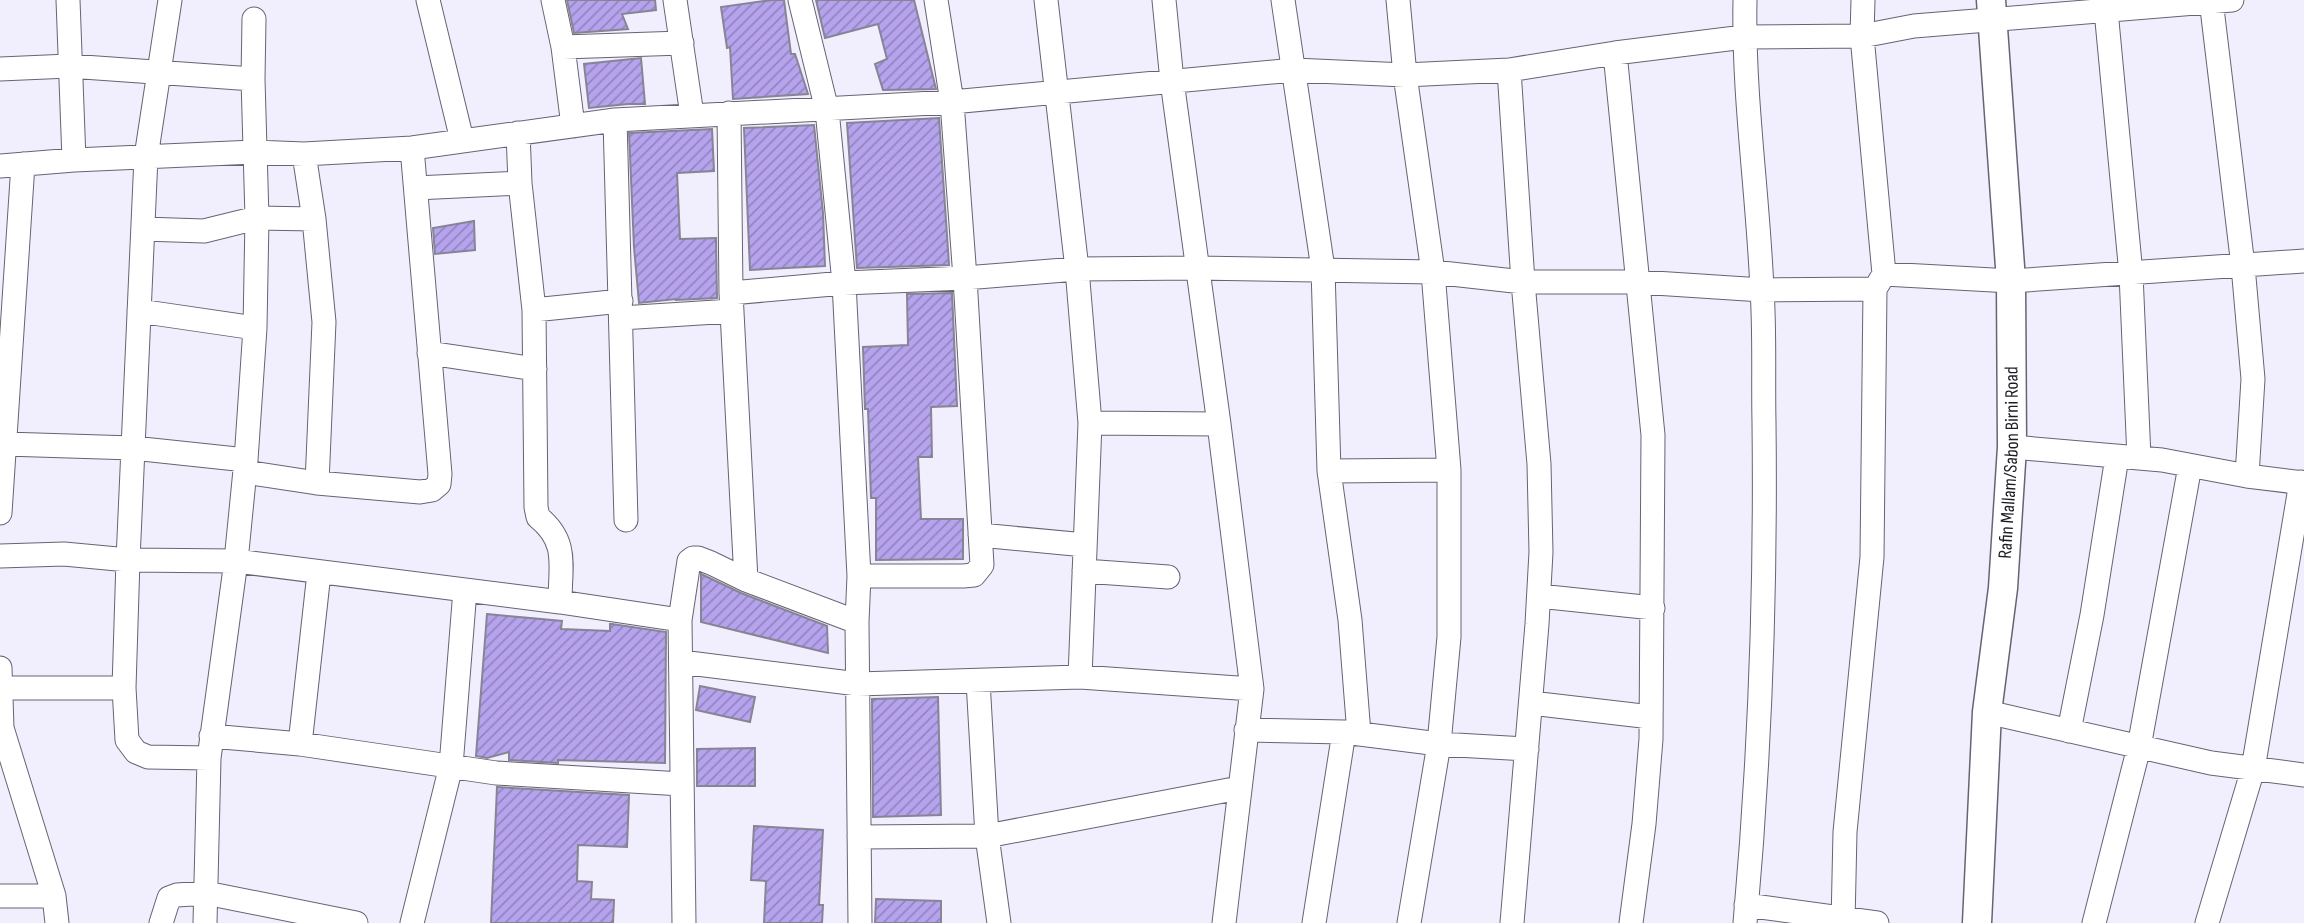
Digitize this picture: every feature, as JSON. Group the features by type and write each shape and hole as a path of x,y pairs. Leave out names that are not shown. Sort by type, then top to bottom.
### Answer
{"street":[{"path":"68,0 74,160"},
{"path":"170,0 146,157 128,561 124,688 127,740 136,752 148,757 210,747 300,744 496,772 682,784"},
{"path":"428,0 462,140"},
{"path":"553,0 563,47 573,126"},
{"path":"675,0 692,115"},
{"path":"800,0 827,110 844,283 859,576 860,923"},
{"path":"859,576 974,575 982,565 952,102 936,0"},
{"path":"1046,0 1077,269 1090,423 1080,677"},
{"path":"1164,0 1172,81 1252,689 1224,923"},
{"path":"1283,0 1323,269 1329,471 1350,620 1351,733 1314,923"},
{"path":"1398,0 1405,75 1433,272 1448,470 1450,637 1439,744 1409,923"},
{"path":"1745,0 1744,37 1750,148 1762,290 1765,536 1759,739 1745,914 1877,923"},
{"path":"1843,921 1845,832 1872,557 1880,281 1862,36 1863,0"},
{"path":"0,166 254,152 304,154 412,148 615,120 952,102 1294,70 1405,75 1510,71 1615,53 1744,37 1862,36 1992,10 2218,1 2253,379 2247,476"},
{"path":"2069,731 2128,457 2131,274 2105,4"},
{"name":"Rafin Mallam/Sabon Birni Road","path":"1977,923 1987,712 2003,588 2012,447 2011,281 1992,10"},
{"path":"205,923 210,747 236,561 246,466 255,328 257,218 254,19"},
{"path":"563,47 682,43"},
{"path":"1615,53 1653,435 1651,717 1644,824 1631,923"},
{"path":"0,69 69,66 253,79"},
{"path":"1510,71 1523,282 1539,464 1541,552 1512,923"},
{"path":"729,113 732,302 746,580"},
{"path":"615,120 626,520"},
{"path":"518,133 520,183 534,310 536,507 538,517 553,530 559,540 560,602"},
{"path":"5,444 133,448 246,466 317,483 419,492 432,490 439,484 440,474 412,148"},
{"path":"304,154 314,219 324,322 317,483"},
{"path":"0,513 5,444 3,407 23,164"},
{"path":"416,188 520,183"},
{"path":"143,229 204,231 257,218 314,219"},
{"path":"534,310 621,310 732,302 844,283 965,278 1077,269 1433,272 1523,282 1639,282 1762,290 1880,281 2011,281 2304,261"},
{"path":"139,311 255,328"},
{"path":"429,353 535,369"},
{"path":"1090,423 1219,424"},
{"path":"2012,447 2128,457 2303,482 2253,769 2207,923"},
{"path":"2094,923 2139,747 2190,466"},
{"path":"1329,471 1448,470"},
{"path":"980,535 1085,545"},
{"path":"0,556 64,554 128,561 236,561 680,620"},
{"path":"684,923 680,620 689,561 693,558 711,563 746,580 858,622"},
{"path":"1084,571 1168,577"},
{"path":"300,744 319,573"},
{"path":"412,923 451,766 465,590"},
{"path":"1539,596 1653,608"},
{"path":"681,662 858,684 1080,677 1252,689"},
{"path":"0,668 1,728 54,896 57,923"},
{"path":"978,681 986,836 999,923"},
{"path":"0,688 124,688"},
{"path":"1531,703 1651,717"},
{"path":"1987,712 2211,764 2304,775"},
{"path":"1246,730 1351,733 1439,744 1527,749"},
{"path":"859,837 986,836 1239,788"},
{"path":"161,923 169,898 206,893 356,923"},
{"path":"0,896 54,896"}],"building":[{"path":"567,0 655,0 656,10 622,14 628,29 574,33"},
{"path":"784,0 791,54 795,54 808,94 733,99 730,47 727,48 721,7"},
{"path":"816,0 914,0 936,89 883,90 875,64 887,59 878,24 825,38"},
{"path":"641,58 645,104 589,108 584,64"},
{"path":"939,118 949,265 857,268 847,123"},
{"path":"814,125 823,213 825,266 750,270 744,128"},
{"path":"712,129 714,171 677,173 680,239 716,238 717,298 639,303 629,133"},
{"path":"474,221 475,250 435,254 433,228"},
{"path":"952,293 957,406 931,407 932,457 918,457 921,519 963,519 963,559 876,560 876,498 871,498 863,347 908,345 907,294"},
{"path":"701,574 741,593 827,626 828,653 701,622"},
{"path":"487,614 562,621 561,629 610,631 612,624 666,632 665,763 509,760 509,752 487,758 476,756"},
{"path":"700,686 755,697 750,722 696,710"},
{"path":"938,697 941,815 873,817 872,699"},
{"path":"755,748 755,786 697,786 697,749"},
{"path":"497,787 629,795 627,847 578,845 577,881 592,882 591,899 614,900 613,923 491,923"},
{"path":"754,826 823,830 819,905 823,905 822,923 764,923 766,881 751,880"},
{"path":"876,899 941,901 941,923 875,923"}]}
